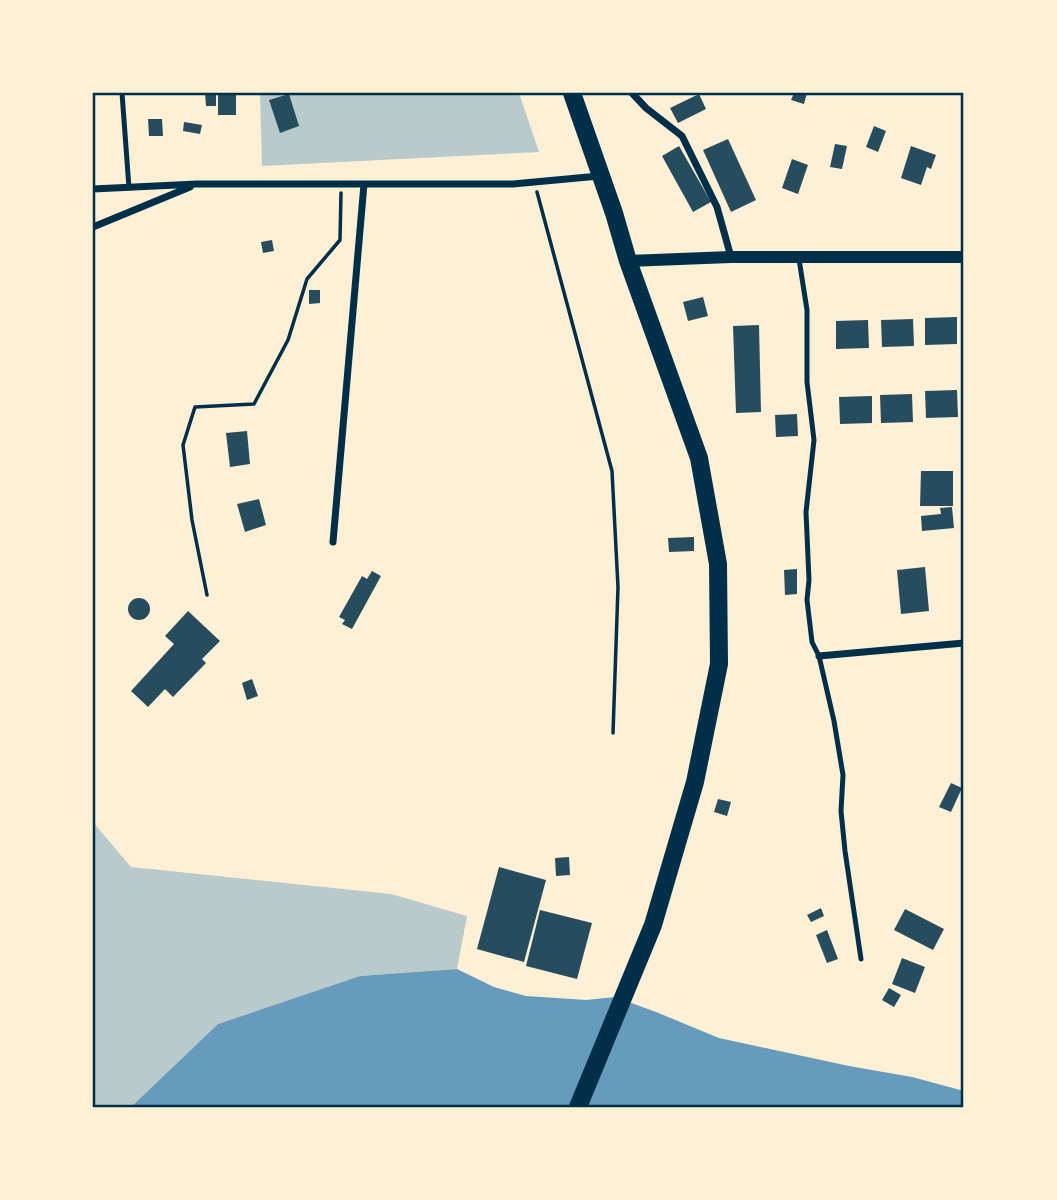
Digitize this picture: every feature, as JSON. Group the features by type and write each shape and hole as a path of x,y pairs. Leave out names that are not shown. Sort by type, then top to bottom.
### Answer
{"highway":[{"path":"572,93 628,261 699,458 718,564 719,664 695,782 653,925 578,1107"}],"street":[{"path":"632,93 646,108 682,136 717,207 732,257"},
{"path":"93,189 197,184 485,184 600,176"},
{"path":"93,227 197,184"},
{"path":"333,542 364,184"},
{"path":"628,261 732,257 964,257"},
{"path":"819,656 964,643"}],"lane":[{"path":"122,93 129,188"},
{"path":"798,258 807,310 807,382 814,440 806,512 809,580 807,600 811,642 819,656 843,775 841,811 861,959"}],"path":[{"path":"534,182 612,471 618,587 613,733"},
{"path":"207,594 190,508 183,445 195,407 254,404 288,340 307,279 340,240 341,184"}],"shaded area":[{"path":"260,93 519,93 539,152 262,166"},
{"path":"93,822 131,867 391,894 467,916 457,969 360,976 218,1024 131,1107 93,1107"}],"water":[{"path":"457,969 494,987 526,996 586,1000 615,997 719,1038 912,1077 964,1091 964,1107 131,1107 218,1024 360,976"}],"building":[{"path":"205,93 216,93 216,106 206,106"},
{"path":"218,93 236,93 236,115 218,115"},
{"path":"794,93 807,93 804,104 791,100"},
{"path":"289,94 299,126 280,133 269,100"},
{"path":"699,94 706,109 678,123 670,108"},
{"path":"148,119 162,119 163,136 149,136"},
{"path":"184,122 202,125 200,134 183,131"},
{"path":"874,126 886,131 878,152 866,147"},
{"path":"728,139 756,200 731,212 703,150"},
{"path":"835,144 847,146 842,169 830,167"},
{"path":"679,146 711,202 693,212 662,156"},
{"path":"911,146 936,155 931,169 927,167 921,185 901,178"},
{"path":"792,159 808,165 798,194 782,188"},
{"path":"272,240 274,251 263,253 261,242"},
{"path":"309,290 320,290 320,303 309,304"},
{"path":"703,297 708,316 688,321 683,302"},
{"path":"957,317 957,344 925,345 925,318"},
{"path":"913,319 914,346 882,347 881,320"},
{"path":"868,320 869,348 836,349 836,321"},
{"path":"759,325 761,412 736,413 733,326"},
{"path":"957,390 958,417 926,418 925,391"},
{"path":"912,394 913,422 881,423 880,395"},
{"path":"872,396 872,423 840,424 839,397"},
{"path":"797,414 798,436 776,437 775,415"},
{"path":"247,431 250,464 230,467 226,433"},
{"path":"921,471 953,471 953,506 920,506"},
{"path":"259,499 266,525 245,532 237,504"},
{"path":"952,507 954,528 922,531 921,516 941,514 940,508"},
{"path":"694,537 694,551 669,552 668,538"},
{"path":"925,567 929,611 901,614 897,570"},
{"path":"797,569 797,594 785,595 784,570"},
{"path":"372,571 381,576 352,629 342,624 345,620 339,617 362,576 367,579"},
{"path":"135,598 143,598 150,605 150,613 143,620 135,620 128,613 128,605"},
{"path":"188,611 220,641 202,659 206,663 173,697 165,689 148,707 131,691 174,644 165,636"},
{"path":"252,679 258,696 247,700 242,683"},
{"path":"951,783 962,788 951,812 939,807"},
{"path":"718,799 731,802 727,816 714,812"},
{"path":"569,857 570,875 556,876 555,858"},
{"path":"499,867 546,880 524,962 477,949"},
{"path":"821,908 824,916 811,922 807,915"},
{"path":"905,909 944,929 933,950 894,930"},
{"path":"540,910 592,923 577,979 526,966"},
{"path":"827,930 838,959 827,963 816,935"},
{"path":"902,958 925,967 915,993 892,984"},
{"path":"889,988 901,995 894,1007 882,1000"}]}
